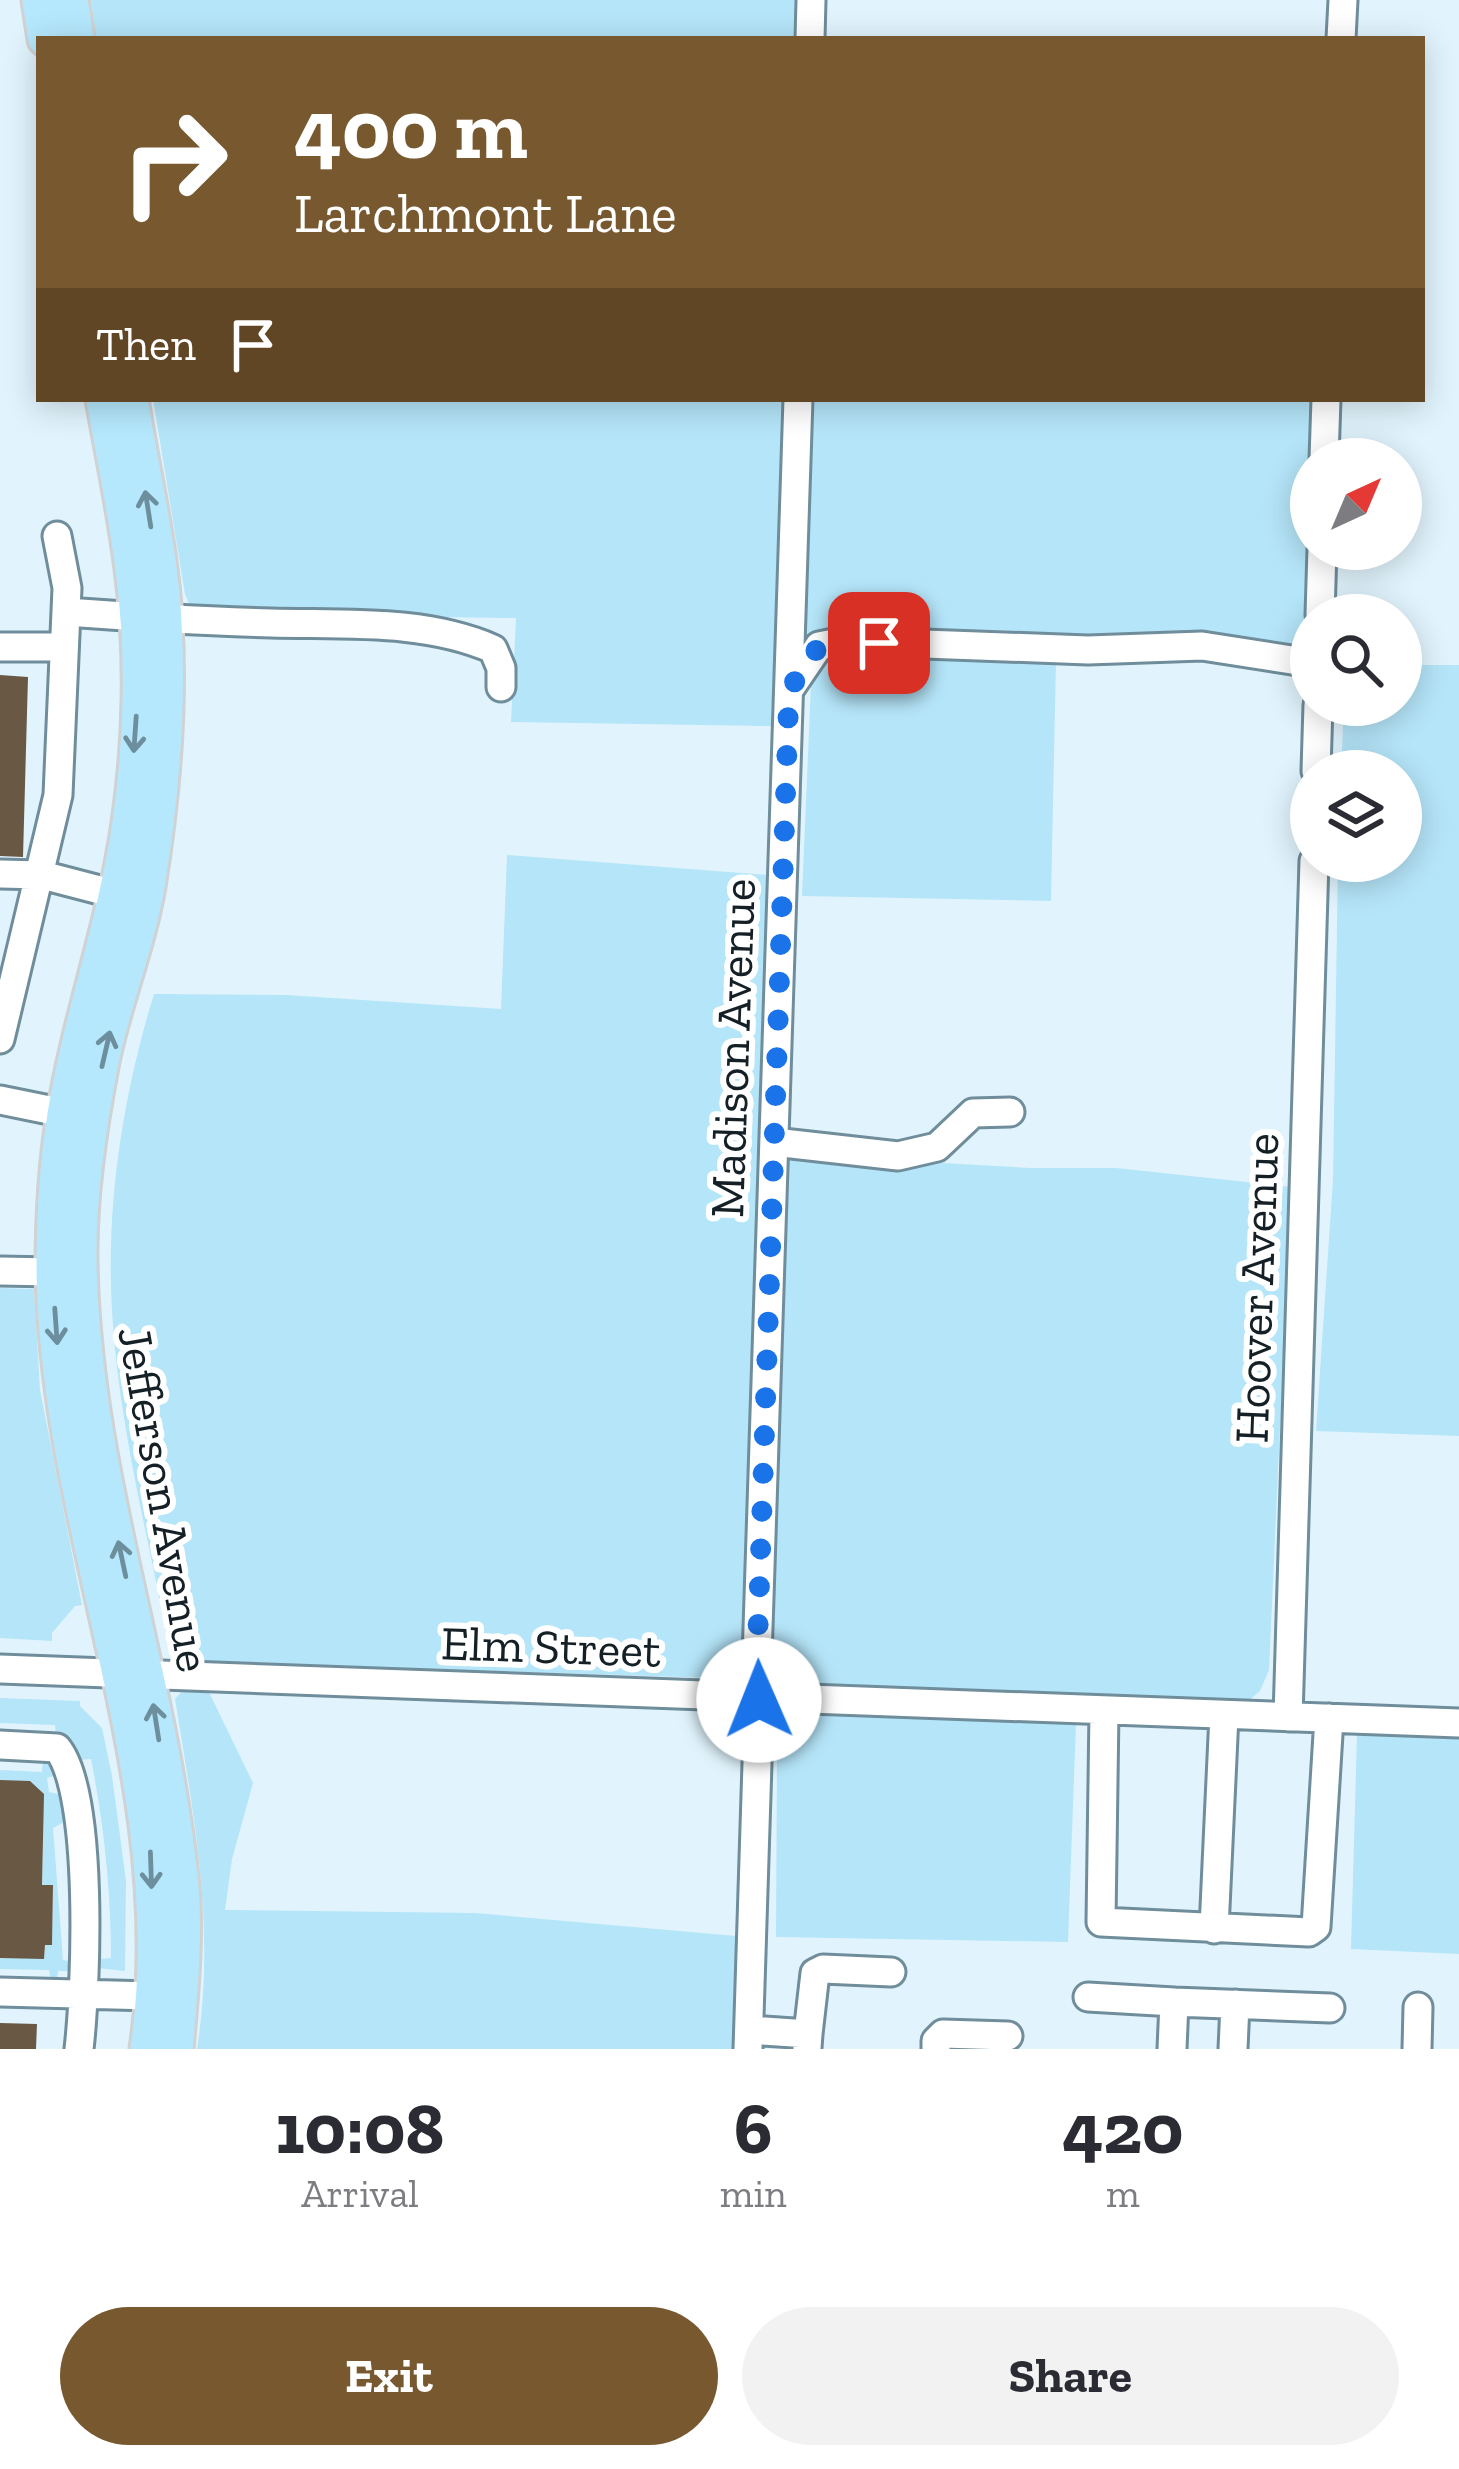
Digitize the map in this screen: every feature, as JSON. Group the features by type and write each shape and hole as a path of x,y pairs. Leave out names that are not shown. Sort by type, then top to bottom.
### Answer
{"main road":[{"path":"39,0 45,36"},
{"path":"71,0 77,36"},
{"name":"Jefferson Avenue","path":"104,402 133,571 151,619 139,677 130,821 64,1113 53,1272 56,1336 74,1462 132,1673 181,1880 182,1974 176,2049"},
{"name":"Jefferson Avenue","path":"131,402 151,619 166,720 147,890 102,1060 82,1184 80,1250 82,1322 132,1673 136,1754 150,1846 152,1996 147,2049"},
{"path":"64,1113 74,1120 71,1204 80,1250"}],"street":[{"path":"810,36 811,0"},
{"name":"Madison Avenue","path":"748,2039 798,402"},
{"path":"1325,438 1326,402"},
{"path":"0,1040 58,795 67,588 57,536"},
{"path":"66,612 395,627 465,638 493,649 501,668 501,687"},
{"path":"789,690 819,646 844,641 1088,650 1202,646 1290,660"},
{"path":"0,647 64,647"},
{"path":"0,874 42,874 115,894"},
{"name":"Hoover Avenue","path":"1288,1717 1313,882"},
{"path":"0,1100 64,1113"},
{"path":"774,1142 898,1156 937,1148 974,1113 1010,1112"},
{"path":"0,1271 53,1272"},
{"name":"Elm Street","path":"0,1670 1459,1723"},
{"path":"1104,1711 1099,1917 1106,1924 1309,1932 1316,1928 1329,1718"},
{"path":"1214,1929 1224,1715"},
{"path":"0,1745 57,1748 68,1761 82,1858 79,2049"},
{"path":"748,2039 808,2041 815,1973 823,1969 891,1972"},
{"path":"0,1992 152,1996"},
{"path":"1088,1996 1330,2008"},
{"path":"1172,2049 1174,2002"},
{"path":"1233,2049 1235,2004"},
{"path":"1417,2049 1418,2006"},
{"path":"935,2049 943,2034 1009,2036"}],"shaded area":[{"path":"91,0 797,0 795,36 96,36"},
{"path":"153,402 784,402 771,726 511,722 516,618 199,614 185,594"},
{"path":"806,402 1317,402 1313,438 1290,438 1290,570 1311,570 1311,594 1290,594 1290,655 1056,660 1051,901 802,896 812,660 803,649"},
{"path":"1422,665 1459,665 1459,1436 1316,1431 1333,1180 1338,882 1422,882 1422,750 1342,750 1343,726 1422,726"},
{"path":"507,855 768,875 747,1656 735,1671 714,1678 176,1661 171,1656 130,1453 111,1298 119,1151 154,994 286,995 501,1009"},
{"path":"798,1155 1116,1168 1292,1187 1291,1336 1280,1427 1269,1670 1260,1691 1248,1701 781,1686 769,1676 785,1159"},
{"path":"0,1288 34,1289 40,1390 82,1605 75,1606 52,1633 52,1641 0,1638"},
{"path":"206,1686 253,1783 232,1859 225,1910 475,1913 736,1936 735,2049 197,2049 203,1917 175,1699 184,1689"},
{"path":"0,1698 80,1701 102,1728 126,1881 125,1971 97,1968 99,1959 111,1958 111,1933 91,1759 78,1760 75,1747 64,1737 56,1737 55,1725 0,1723"},
{"path":"813,1715 1076,1723 1068,1942 776,1937 777,1744 791,1720"},
{"path":"1357,1734 1459,1737 1459,1954 1351,1949"},
{"path":"52,1759 57,1775 47,1778 49,1792 62,1795 66,1821 53,1828 63,1960 72,1962 72,1971 58,1971 57,1980 51,1982 49,1970 0,1969 0,1957 44,1958 45,1945 52,1944 53,1886 42,1885 43,1842 0,1840 0,1770 42,1772 43,1761"}],"building":[{"path":"0,675 28,677 23,857 0,856"},
{"path":"0,1780 30,1781 44,1794 42,1885 53,1885 52,1945 45,1945 44,1959 0,1958"},
{"path":"0,2023 37,2024 36,2049 0,2049"}],"route":[{"path":"759,1700 789,690 819,646 844,641 879,643"}]}
